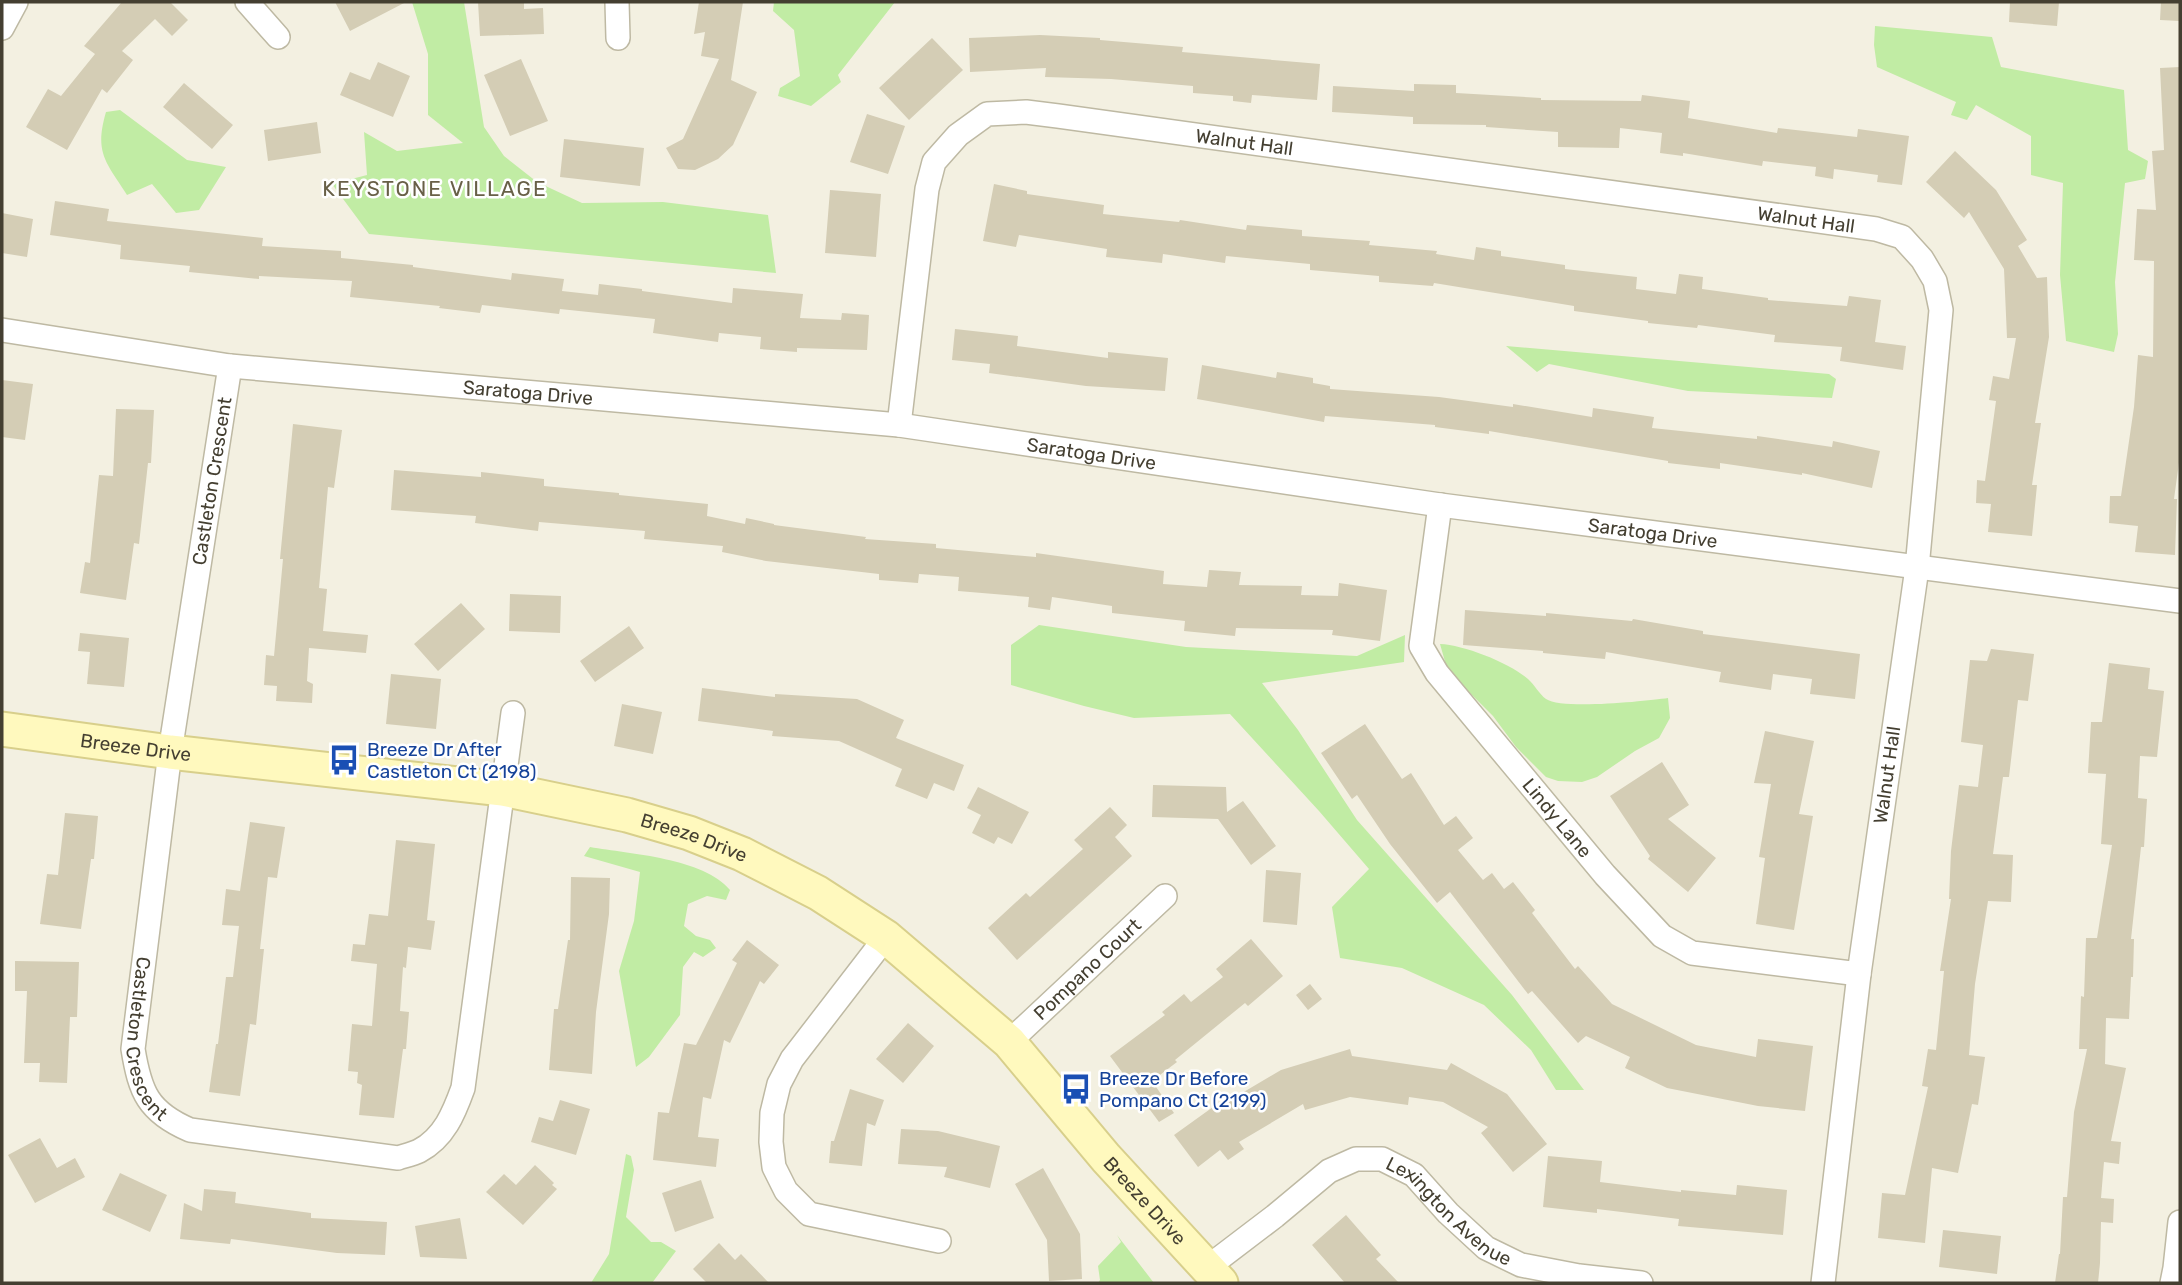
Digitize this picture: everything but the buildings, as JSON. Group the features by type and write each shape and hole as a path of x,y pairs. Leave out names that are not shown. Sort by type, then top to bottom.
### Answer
{"street":[{"path":"2,28 16,2"},
{"path":"247,2 278,37"},
{"path":"617,2 618,38"},
{"name":"Walnut Hall","path":"899,425 927,189 934,162 958,135 987,114 1026,112 1876,229 1902,237 1922,260 1935,281 1941,310 1917,568 1859,974 1823,1283"},
{"name":"Saratoga Drive","path":"2,330 230,366 899,425 1440,505 2180,600"},
{"name":"Castleton Crescent","path":"230,366 170,752 133,1049 137,1074 146,1097 167,1120 190,1130 398,1158 419,1152 439,1136 454,1113 463,1088 513,713"},
{"name":"Lindy Lane","path":"1440,505 1421,646 1437,673 1605,875 1662,936 1692,953 1859,974"},
{"name":"Breeze Drive","path":"2,729 170,752 503,789 627,815 689,833 741,854 818,894 886,937 1009,1042 1106,1158 1214,1275"},
{"name":"Pompano Court","path":"1009,1042 1165,896"},
{"path":"886,937 792,1059 779,1084 772,1113 774,1167 786,1191 809,1214 939,1241"},
{"name":"Lexington Avenue","path":"1214,1275 1275,1216 1329,1171 1356,1158 1382,1159 1414,1175 1448,1213 1486,1248 1521,1265 1579,1276 1641,1283"},
{"path":"2172,1283 2180,1222"}],"green space":[{"path":"412,2 464,2 484,127 504,156 537,182 582,203 663,202 768,215 776,273 369,234 332,184 367,175 364,132 397,151 463,143 428,115 428,54"},
{"path":"774,2 895,2 838,75 841,82 811,106 778,96 780,88 800,76 794,30 773,11"},
{"path":"1875,26 1992,37 2001,67 2124,90 2128,150 2148,161 2145,179 2125,183 2115,282 2118,334 2114,352 2066,341 2060,275 2063,183 2031,175 2031,136 1976,105 1967,120 1951,115 1956,102 1877,67"},
{"path":"120,110 187,160 226,167 199,210 176,213 152,184 127,195 108,165 101,138 106,112"},
{"path":"1506,346 1829,374 1836,379 1832,398 1688,391 1549,364 1537,372"},
{"path":"1039,625 1186,647 1357,656 1405,635 1404,662 1262,683 1298,730 1357,820 1512,995 1584,1090 1556,1090 1531,1050 1484,1005 1402,968 1340,958 1332,907 1369,869 1230,714 1134,718 1011,685 1011,645"},
{"path":"1440,644 1474,651 1499,661 1528,679 1546,699 1555,702 1605,704 1668,698 1670,718 1659,738 1597,777 1582,782 1558,781 1546,777 1516,747 1493,716 1454,677 1446,665"},
{"path":"590,847 685,864 718,879 730,890 726,900 707,896 688,904 684,926 696,936 710,940 716,948 703,957 694,952 683,967 680,1015 649,1057 636,1067 619,971 634,921 640,872 584,856"},
{"path":"626,1154 631,1156 634,1170 626,1217 651,1242 661,1242 676,1251 652,1283 591,1283 609,1254"},
{"path":"1117,1235 1154,1283 1098,1283 1098,1266 1121,1242"}],"place":[{"name":"Breeze Dr After Castleton Ct (2198)","path":"344,760"},
{"name":"Breeze Dr Before Pompano Ct (2199)","path":"1076,1089"}],"district":[{"name":"KEYSTONE VILLAGE","path":"435,188"}]}
